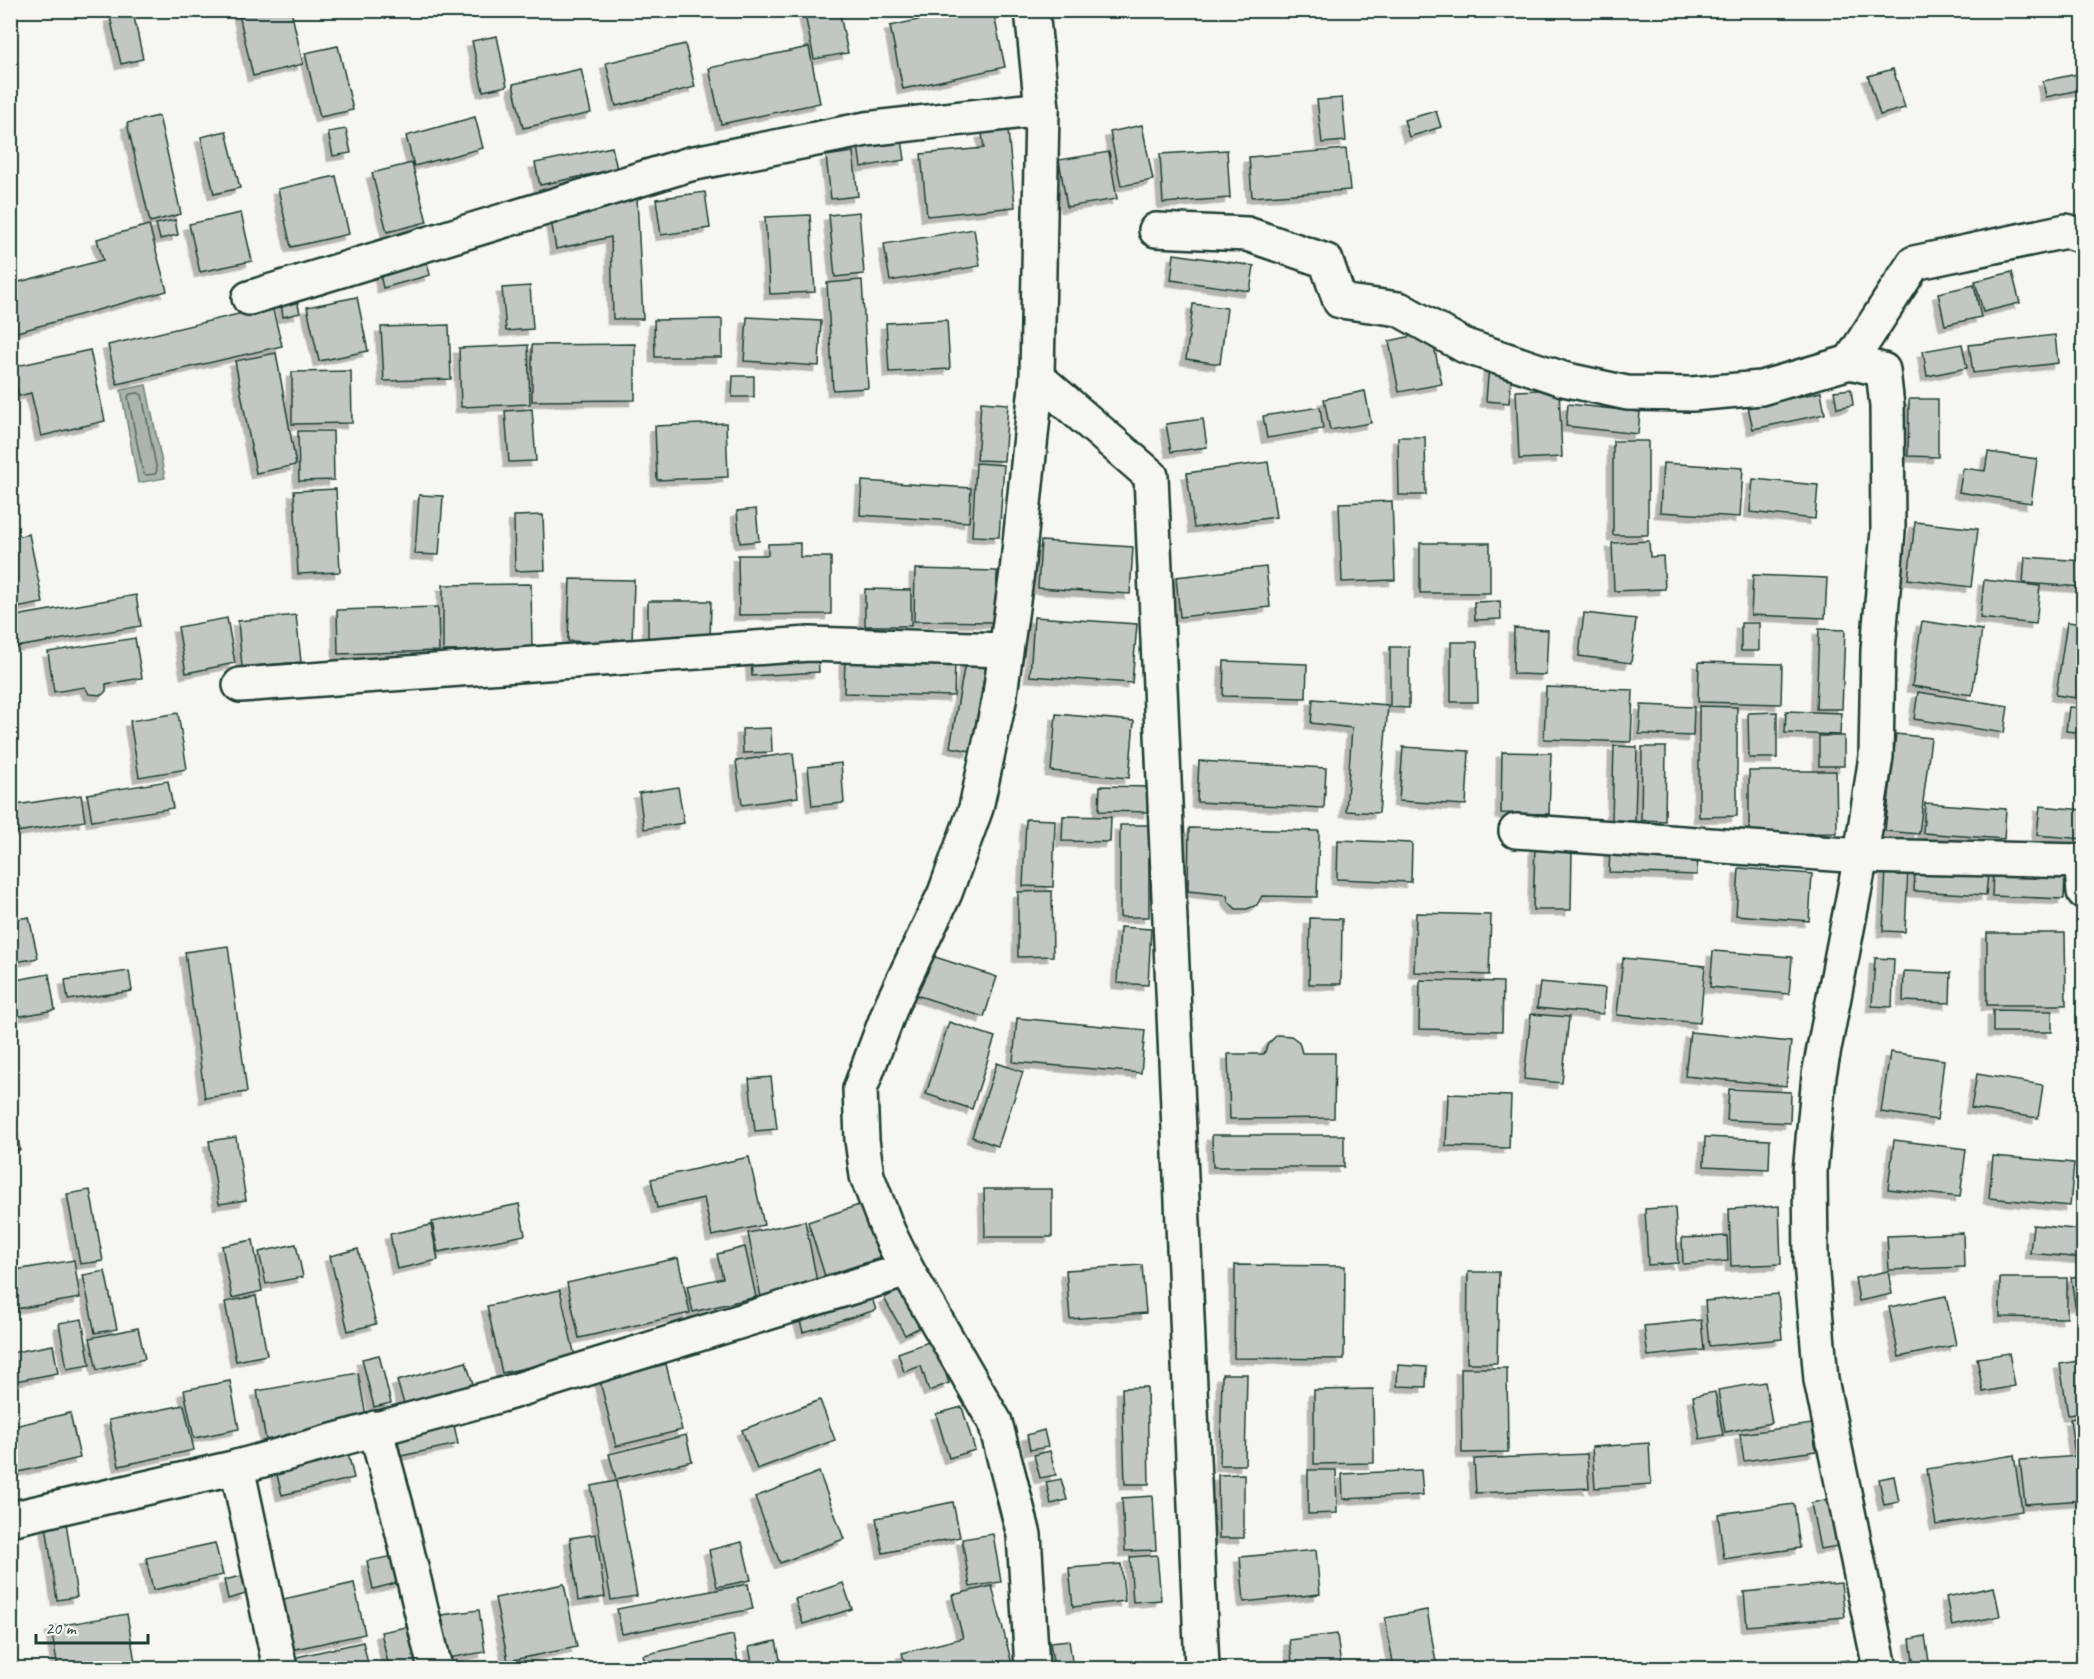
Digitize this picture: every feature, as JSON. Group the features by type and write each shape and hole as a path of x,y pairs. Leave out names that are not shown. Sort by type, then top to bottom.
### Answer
{"street":[{"path":"1032,10 1042,109 1037,377 1017,572 999,702 976,808 945,893 892,1004 860,1089 862,1140 867,1176 888,1231 907,1270 995,1422 1024,1535 1032,1668"},
{"path":"249,298 690,164 866,129 1042,109"},
{"path":"1156,230 1247,234 1326,261 1340,301 1399,309 1465,346 1563,379 1627,393 1692,394 1761,388 1850,362 1883,370 1887,406 1888,531 1878,651 1876,756 1861,856 1819,1076 1810,1172 1811,1262 1821,1380 1880,1668"},
{"path":"1850,362 1914,263 2066,231 2084,236"},
{"path":"1037,377 1151,476 1202,1668"},
{"path":"240,685 809,645 1006,650"},
{"path":"1516,831 2083,872"},
{"path":"10,1519 237,1467 501,1395 907,1270"},
{"path":"375,1428 435,1668"},
{"path":"237,1467 280,1668"}],"water":[{"path":"146,385 165,478 138,483 121,390"}],"building":[{"path":"238,10 291,10 303,64 253,76"},
{"path":"804,10 839,10 848,53 814,59"},
{"path":"963,10 993,10 1005,67 903,89 890,26"},
{"path":"133,12 143,59 121,64 110,17"},
{"path":"497,36 507,86 483,91 472,41"},
{"path":"685,44 695,87 616,106 606,63"},
{"path":"338,46 353,110 320,117 305,53"},
{"path":"809,47 820,103 721,124 709,68"},
{"path":"581,69 591,113 523,128 513,84"},
{"path":"1893,69 1905,108 1880,115 1868,76"},
{"path":"2082,73 2084,89 2046,97 2043,81"},
{"path":"1342,98 1346,141 1322,143 1317,100"},
{"path":"1436,111 1441,127 1409,137 1404,120"},
{"path":"159,116 181,214 150,222 127,123"},
{"path":"475,117 483,148 414,166 406,136"},
{"path":"1142,125 1153,180 1121,186 1110,132"},
{"path":"346,129 351,153 333,156 328,132"},
{"path":"1008,130 1015,207 927,216 921,154 984,148 982,133"},
{"path":"226,131 240,188 214,194 201,137"},
{"path":"902,139 905,160 861,167 858,145"},
{"path":"612,147 617,169 540,185 535,163"},
{"path":"1346,149 1350,190 1252,197 1249,157"},
{"path":"1227,150 1230,198 1163,203 1160,154"},
{"path":"853,152 858,196 831,199 826,156"},
{"path":"1109,152 1117,199 1067,207 1059,160"},
{"path":"412,163 427,222 387,232 372,173"},
{"path":"336,176 349,234 291,247 278,189"},
{"path":"705,192 710,228 661,235 656,199"},
{"path":"637,198 643,319 613,319 611,237 556,249 551,220"},
{"path":"859,212 864,274 835,277 829,215"},
{"path":"241,213 252,261 200,272 189,224"},
{"path":"810,215 815,292 770,294 765,217"},
{"path":"175,220 178,235 160,239 156,224"},
{"path":"149,225 167,291 10,334 10,266 15,265 19,282 103,260 97,239"},
{"path":"974,229 980,266 890,281 884,244"},
{"path":"1174,254 1254,266 1250,291 1171,280"},
{"path":"426,258 430,275 383,288 379,270"},
{"path":"2012,272 2020,303 1983,312 1975,281"},
{"path":"862,280 868,388 833,390 827,283"},
{"path":"1974,285 1981,317 1945,325 1938,293"},
{"path":"530,286 533,329 506,331 502,288"},
{"path":"357,297 368,351 319,361 307,307"},
{"path":"297,300 300,313 283,317 281,303"},
{"path":"1193,304 1227,308 1220,364 1186,359"},
{"path":"272,306 282,346 117,384 108,345"},
{"path":"747,317 821,321 819,366 744,361"},
{"path":"722,319 722,357 655,357 654,320"},
{"path":"947,320 950,369 889,372 886,323"},
{"path":"449,325 451,379 384,381 381,327"},
{"path":"1431,332 1442,384 1399,392 1389,341"},
{"path":"2055,335 2058,363 1973,373 1969,345"},
{"path":"635,344 635,400 532,401 532,345"},
{"path":"1962,344 1967,368 1927,376 1923,351"},
{"path":"528,345 530,404 461,407 459,348"},
{"path":"90,350 105,421 41,436 31,393 19,396 12,367"},
{"path":"276,353 296,465 256,473 235,361"},
{"path":"1489,365 1512,367 1509,403 1486,401"},
{"path":"351,371 352,423 292,424 292,372"},
{"path":"733,376 754,376 754,397 732,397"},
{"path":"1559,389 1562,457 1519,459 1516,391"},
{"path":"1851,389 1853,405 1837,408 1834,391"},
{"path":"1365,391 1371,423 1330,430 1324,399"},
{"path":"1821,392 1825,414 1753,429 1748,407"},
{"path":"1909,399 1938,399 1938,457 1908,456"},
{"path":"981,402 1008,404 1004,461 977,460"},
{"path":"1568,404 1640,412 1638,434 1566,426"},
{"path":"1320,407 1323,429 1267,438 1263,416"},
{"path":"532,409 536,461 509,462 505,411"},
{"path":"1203,419 1207,447 1171,452 1166,424"},
{"path":"726,423 728,477 657,480 655,426"},
{"path":"298,431 333,431 334,480 299,481"},
{"path":"1398,437 1425,437 1426,495 1399,495"},
{"path":"1613,441 1648,441 1648,535 1613,535"},
{"path":"1988,452 2037,459 2031,503 1959,492 1963,468 1985,471"},
{"path":"1268,462 1276,517 1194,528 1187,473"},
{"path":"976,463 1004,465 999,537 972,536"},
{"path":"1663,463 1743,468 1740,517 1660,512"},
{"path":"1753,479 1818,485 1815,519 1750,512"},
{"path":"862,481 971,488 969,522 860,515"},
{"path":"336,489 340,572 298,574 294,491"},
{"path":"419,495 443,496 439,555 415,554"},
{"path":"1392,501 1395,580 1342,582 1339,503"},
{"path":"756,509 759,541 740,543 737,511"},
{"path":"543,515 545,570 515,571 514,516"},
{"path":"1915,522 1978,529 1971,587 1908,579"},
{"path":"29,534 43,603 10,609 10,538"},
{"path":"1041,541 1133,547 1130,594 1038,588"},
{"path":"1649,541 1650,557 1663,556 1665,589 1614,591 1612,543"},
{"path":"800,543 800,557 831,557 831,614 739,615 738,555 768,555 768,544"},
{"path":"1420,543 1490,543 1490,593 1420,593"},
{"path":"2025,557 2084,561 2084,587 2023,583"},
{"path":"1266,567 1270,607 1180,617 1176,577"},
{"path":"915,569 997,571 996,622 914,621"},
{"path":"1753,575 1827,578 1825,618 1751,615"},
{"path":"570,579 634,580 632,643 568,641"},
{"path":"1984,580 2040,586 2036,624 1980,618"},
{"path":"531,584 532,650 443,651 443,585"},
{"path":"865,589 911,590 911,626 865,626"},
{"path":"136,595 141,626 10,648 10,617"},
{"path":"648,601 711,601 710,640 648,640"},
{"path":"1500,601 1501,619 1475,620 1474,602"},
{"path":"438,607 439,651 338,654 337,610"},
{"path":"1584,613 1636,619 1631,663 1579,656"},
{"path":"296,615 301,662 242,667 238,621"},
{"path":"1034,617 1137,624 1132,683 1030,676"},
{"path":"227,618 235,663 186,673 178,627"},
{"path":"1922,621 1982,630 1972,695 1912,686"},
{"path":"2067,622 2084,624 2084,699 2056,695"},
{"path":"1741,623 1759,623 1759,651 1741,651"},
{"path":"1514,628 1548,630 1546,675 1513,674"},
{"path":"1819,629 1845,630 1842,709 1816,709"},
{"path":"135,638 142,678 106,684 106,691 102,695 89,694 85,687 54,692 48,652"},
{"path":"1451,642 1477,642 1478,702 1451,702"},
{"path":"1390,647 1409,647 1409,708 1390,707"},
{"path":"818,653 819,672 752,676 751,657"},
{"path":"845,658 955,661 954,696 844,693"},
{"path":"1224,661 1307,664 1306,698 1223,696"},
{"path":"1699,662 1782,664 1781,704 1698,702"},
{"path":"965,663 986,667 971,751 950,747"},
{"path":"1546,687 1633,690 1631,742 1544,739"},
{"path":"1918,692 2008,706 2004,733 1914,719"},
{"path":"1313,699 1388,705 1379,813 1346,811 1352,728 1311,723"},
{"path":"1641,705 1694,707 1693,736 1639,734"},
{"path":"1699,706 1737,707 1737,816 1699,817"},
{"path":"2069,707 2084,708 2084,733 2066,731"},
{"path":"1786,711 1841,713 1840,735 1785,733"},
{"path":"1777,712 1777,758 1749,758 1748,713"},
{"path":"178,713 187,769 139,777 130,721"},
{"path":"1056,714 1134,721 1129,778 1051,771"},
{"path":"771,728 772,752 743,753 742,729"},
{"path":"1896,734 1931,738 1919,834 1885,831"},
{"path":"1819,736 1844,736 1844,766 1819,766"},
{"path":"1614,746 1637,747 1635,821 1612,820"},
{"path":"1403,747 1469,751 1466,805 1399,801"},
{"path":"1642,747 1666,747 1665,821 1641,820"},
{"path":"1502,752 1551,753 1549,814 1501,813"},
{"path":"793,753 798,797 742,805 736,761"},
{"path":"1199,761 1326,768 1324,808 1197,802"},
{"path":"841,763 844,803 812,806 808,767"},
{"path":"1749,771 1836,771 1837,833 1749,834"},
{"path":"168,781 173,808 92,821 87,794"},
{"path":"1100,786 1150,787 1149,812 1099,811"},
{"path":"678,787 684,823 644,829 639,793"},
{"path":"81,795 85,821 10,833 10,806"},
{"path":"1925,803 2006,809 2004,839 1923,833"},
{"path":"2040,806 2084,810 2084,839 2037,835"},
{"path":"1063,816 1111,817 1110,842 1062,841"},
{"path":"1026,819 1055,820 1053,887 1023,886"},
{"path":"1120,825 1149,825 1149,917 1120,917"},
{"path":"1189,828 1319,831 1317,897 1262,896 1257,905 1247,909 1236,909 1228,901 1227,895 1188,891"},
{"path":"1338,840 1412,843 1411,882 1337,879"},
{"path":"1535,846 1572,847 1571,910 1533,910"},
{"path":"1610,848 1698,851 1697,875 1609,872"},
{"path":"1739,868 1812,874 1809,921 1736,915"},
{"path":"1886,868 1908,869 1905,932 1883,931"},
{"path":"1915,869 1988,873 1986,895 1914,891"},
{"path":"1993,871 2065,874 2064,899 1992,896"},
{"path":"1052,891 1053,956 1018,957 1018,892"},
{"path":"1416,913 1491,915 1489,975 1414,972"},
{"path":"29,917 38,958 10,963 10,920"},
{"path":"1310,918 1342,919 1341,984 1309,984"},
{"path":"1120,927 1151,929 1148,985 1117,983"},
{"path":"1987,933 2065,933 2066,1005 1987,1005"},
{"path":"228,946 247,1092 205,1098 185,952"},
{"path":"1713,951 1792,957 1789,994 1710,987"},
{"path":"929,955 997,977 984,1017 916,995"},
{"path":"1623,958 1705,966 1700,1023 1617,1015"},
{"path":"1875,958 1894,959 1892,1007 1872,1006"},
{"path":"129,971 132,991 68,1000 65,980"},
{"path":"1904,971 1951,973 1950,1003 1903,1001"},
{"path":"49,974 55,1010 10,1018 10,981"},
{"path":"1420,980 1503,982 1502,1031 1419,1029"},
{"path":"1540,982 1605,988 1603,1014 1537,1008"},
{"path":"1993,1010 2052,1011 2052,1032 1993,1032"},
{"path":"1531,1014 1569,1017 1562,1083 1524,1079"},
{"path":"1017,1018 1145,1030 1141,1073 1013,1062"},
{"path":"949,1022 995,1037 972,1109 926,1094"},
{"path":"1690,1032 1791,1042 1786,1086 1685,1076"},
{"path":"1277,1035 1291,1036 1299,1042 1302,1053 1335,1053 1334,1118 1230,1119 1228,1054 1264,1054 1268,1044"},
{"path":"1890,1052 1944,1060 1937,1120 1881,1112"},
{"path":"997,1063 1023,1072 998,1146 972,1137"},
{"path":"1977,1074 2043,1085 2038,1118 1971,1108"},
{"path":"771,1077 777,1129 755,1131 749,1079"},
{"path":"1729,1089 1791,1092 1790,1123 1727,1120"},
{"path":"1448,1094 1511,1096 1509,1148 1446,1146"},
{"path":"13,1105 20,1150 10,1151 10,1106"},
{"path":"1212,1135 1344,1135 1344,1167 1213,1167"},
{"path":"236,1137 246,1200 219,1204 209,1141"},
{"path":"1705,1137 1770,1140 1769,1169 1704,1166"},
{"path":"1894,1140 1966,1149 1960,1197 1888,1189"},
{"path":"1993,1156 2074,1163 2070,1206 1989,1198"},
{"path":"749,1157 764,1225 712,1236 704,1198 657,1208 651,1179"},
{"path":"984,1189 1052,1189 1052,1237 985,1237"},
{"path":"90,1190 103,1261 80,1264 67,1194"},
{"path":"519,1204 525,1235 438,1252 432,1222"},
{"path":"862,1204 880,1258 825,1276 808,1222"},
{"path":"1779,1206 1781,1264 1731,1266 1729,1209"},
{"path":"1675,1207 1678,1263 1648,1265 1645,1209"},
{"path":"805,1221 818,1286 761,1297 748,1233"},
{"path":"431,1225 438,1260 397,1269 390,1234"},
{"path":"2033,1225 2084,1230 2082,1258 2030,1253"},
{"path":"1963,1233 1964,1267 1889,1270 1887,1236"},
{"path":"1727,1236 1728,1261 1683,1264 1682,1238"},
{"path":"253,1240 262,1291 232,1298 222,1246"},
{"path":"296,1244 303,1277 266,1284 259,1252"},
{"path":"745,1247 756,1297 693,1312 687,1286 723,1278 717,1254"},
{"path":"358,1249 376,1324 348,1331 330,1256"},
{"path":"678,1258 690,1313 579,1338 567,1283"},
{"path":"74,1260 80,1298 10,1310 10,1271"},
{"path":"1142,1265 1146,1313 1070,1319 1066,1270"},
{"path":"1235,1265 1345,1266 1344,1359 1234,1358"},
{"path":"105,1271 117,1329 95,1333 83,1275"},
{"path":"1888,1271 1892,1294 1859,1301 1855,1278"},
{"path":"1468,1272 1499,1272 1497,1363 1467,1363"},
{"path":"2084,1276 2084,1303 2075,1305 2071,1277"},
{"path":"2000,1278 2067,1278 2067,1318 2000,1317"},
{"path":"904,1288 924,1325 905,1335 884,1298"},
{"path":"869,1289 876,1310 803,1332 797,1311"},
{"path":"560,1290 575,1357 502,1373 487,1306"},
{"path":"1778,1294 1782,1339 1709,1346 1705,1301"},
{"path":"256,1296 267,1355 236,1361 225,1302"},
{"path":"1946,1296 1956,1345 1899,1357 1889,1307"},
{"path":"82,1319 90,1365 67,1369 59,1323"},
{"path":"1701,1320 1704,1350 1648,1356 1644,1326"},
{"path":"138,1328 145,1359 97,1370 90,1338"},
{"path":"934,1340 949,1383 929,1391 921,1366 904,1372 898,1353"},
{"path":"53,1345 58,1373 10,1382 10,1353"},
{"path":"2009,1353 2015,1386 1983,1392 1977,1358"},
{"path":"379,1355 391,1403 374,1407 362,1359"},
{"path":"2084,1360 2084,1413 2068,1415 2060,1364"},
{"path":"466,1362 474,1387 405,1407 397,1381"},
{"path":"666,1364 682,1430 616,1446 600,1381"},
{"path":"1398,1365 1427,1367 1426,1387 1397,1386"},
{"path":"1461,1368 1507,1368 1508,1452 1462,1453"},
{"path":"358,1373 367,1421 266,1440 257,1391"},
{"path":"1222,1374 1247,1374 1245,1465 1220,1465"},
{"path":"230,1381 239,1429 194,1438 184,1390"},
{"path":"1765,1382 1772,1423 1725,1432 1718,1390"},
{"path":"1147,1387 1149,1484 1125,1484 1122,1388"},
{"path":"1373,1389 1374,1463 1314,1464 1314,1390"},
{"path":"1715,1392 1723,1435 1700,1439 1693,1396"},
{"path":"820,1400 835,1440 757,1469 742,1430"},
{"path":"184,1405 194,1450 119,1466 109,1420"},
{"path":"962,1407 975,1450 949,1458 936,1414"},
{"path":"70,1413 80,1458 10,1474 10,1427"},
{"path":"2084,1416 2084,1453 2075,1455 2070,1419"},
{"path":"453,1420 458,1444 401,1456 396,1432"},
{"path":"1812,1424 1816,1451 1744,1461 1740,1434"},
{"path":"1044,1430 1048,1447 1030,1450 1027,1435"},
{"path":"686,1435 692,1461 616,1479 609,1454"},
{"path":"1649,1443 1651,1484 1595,1488 1592,1447"},
{"path":"1050,1451 1056,1475 1040,1478 1034,1455"},
{"path":"348,1453 354,1478 282,1495 276,1471"},
{"path":"1587,1454 1589,1488 1476,1493 1474,1459"},
{"path":"2014,1455 2022,1511 1936,1525 1927,1469"},
{"path":"2081,1456 2084,1500 2025,1504 2020,1460"},
{"path":"1308,1470 1336,1470 1337,1513 1308,1514"},
{"path":"1421,1470 1423,1495 1343,1499 1342,1474"},
{"path":"819,1472 844,1539 780,1563 755,1497"},
{"path":"1244,1474 1244,1538 1219,1538 1218,1475"},
{"path":"1894,1476 1899,1502 1884,1505 1879,1479"},
{"path":"1061,1479 1067,1500 1051,1504 1046,1482"},
{"path":"616,1481 637,1596 611,1600 591,1486"},
{"path":"1153,1496 1156,1550 1125,1551 1122,1498"},
{"path":"1829,1499 1839,1546 1820,1549 1811,1503"},
{"path":"953,1502 960,1537 883,1553 876,1518"},
{"path":"1794,1504 1800,1548 1724,1559 1718,1514"},
{"path":"66,1522 77,1597 57,1600 46,1525"},
{"path":"596,1534 605,1597 578,1601 570,1538"},
{"path":"993,1534 1001,1582 970,1587 962,1539"},
{"path":"742,1542 751,1580 717,1587 709,1550"},
{"path":"215,1543 223,1575 153,1590 146,1558"},
{"path":"1316,1550 1320,1594 1244,1602 1240,1557"},
{"path":"1157,1555 1161,1600 1133,1602 1130,1557"},
{"path":"394,1556 400,1582 373,1589 367,1561"},
{"path":"1121,1564 1125,1601 1073,1607 1069,1568"},
{"path":"242,1576 246,1594 228,1599 224,1580"},
{"path":"354,1583 365,1634 286,1651 275,1601"},
{"path":"843,1583 852,1609 803,1624 795,1599"},
{"path":"1841,1583 1845,1617 1747,1626 1744,1592"},
{"path":"564,1584 577,1647 508,1661 495,1598"},
{"path":"748,1584 753,1609 622,1634 617,1609"},
{"path":"992,1586 1013,1668 906,1668 902,1653 963,1638 952,1595"},
{"path":"1994,1587 2000,1616 1952,1626 1946,1597"},
{"path":"479,1610 485,1652 448,1658 442,1615"},
{"path":"1427,1610 1437,1668 1394,1668 1385,1618"},
{"path":"127,1614 136,1668 58,1668 51,1627"},
{"path":"411,1626 420,1668 389,1668 381,1632"},
{"path":"1337,1634 1341,1668 1293,1668 1289,1640"},
{"path":"733,1635 739,1668 646,1668 643,1655"},
{"path":"1925,1636 1930,1668 1914,1668 1910,1639"},
{"path":"1069,1640 1073,1668 1054,1668 1050,1642"},
{"path":"776,1641 782,1668 753,1668 749,1647"},
{"path":"363,1642 369,1668 290,1668 288,1659"},
{"path":"1848,1660 1849,1668 1790,1668"},
{"path":"622,1662 623,1668 588,1668"}]}
